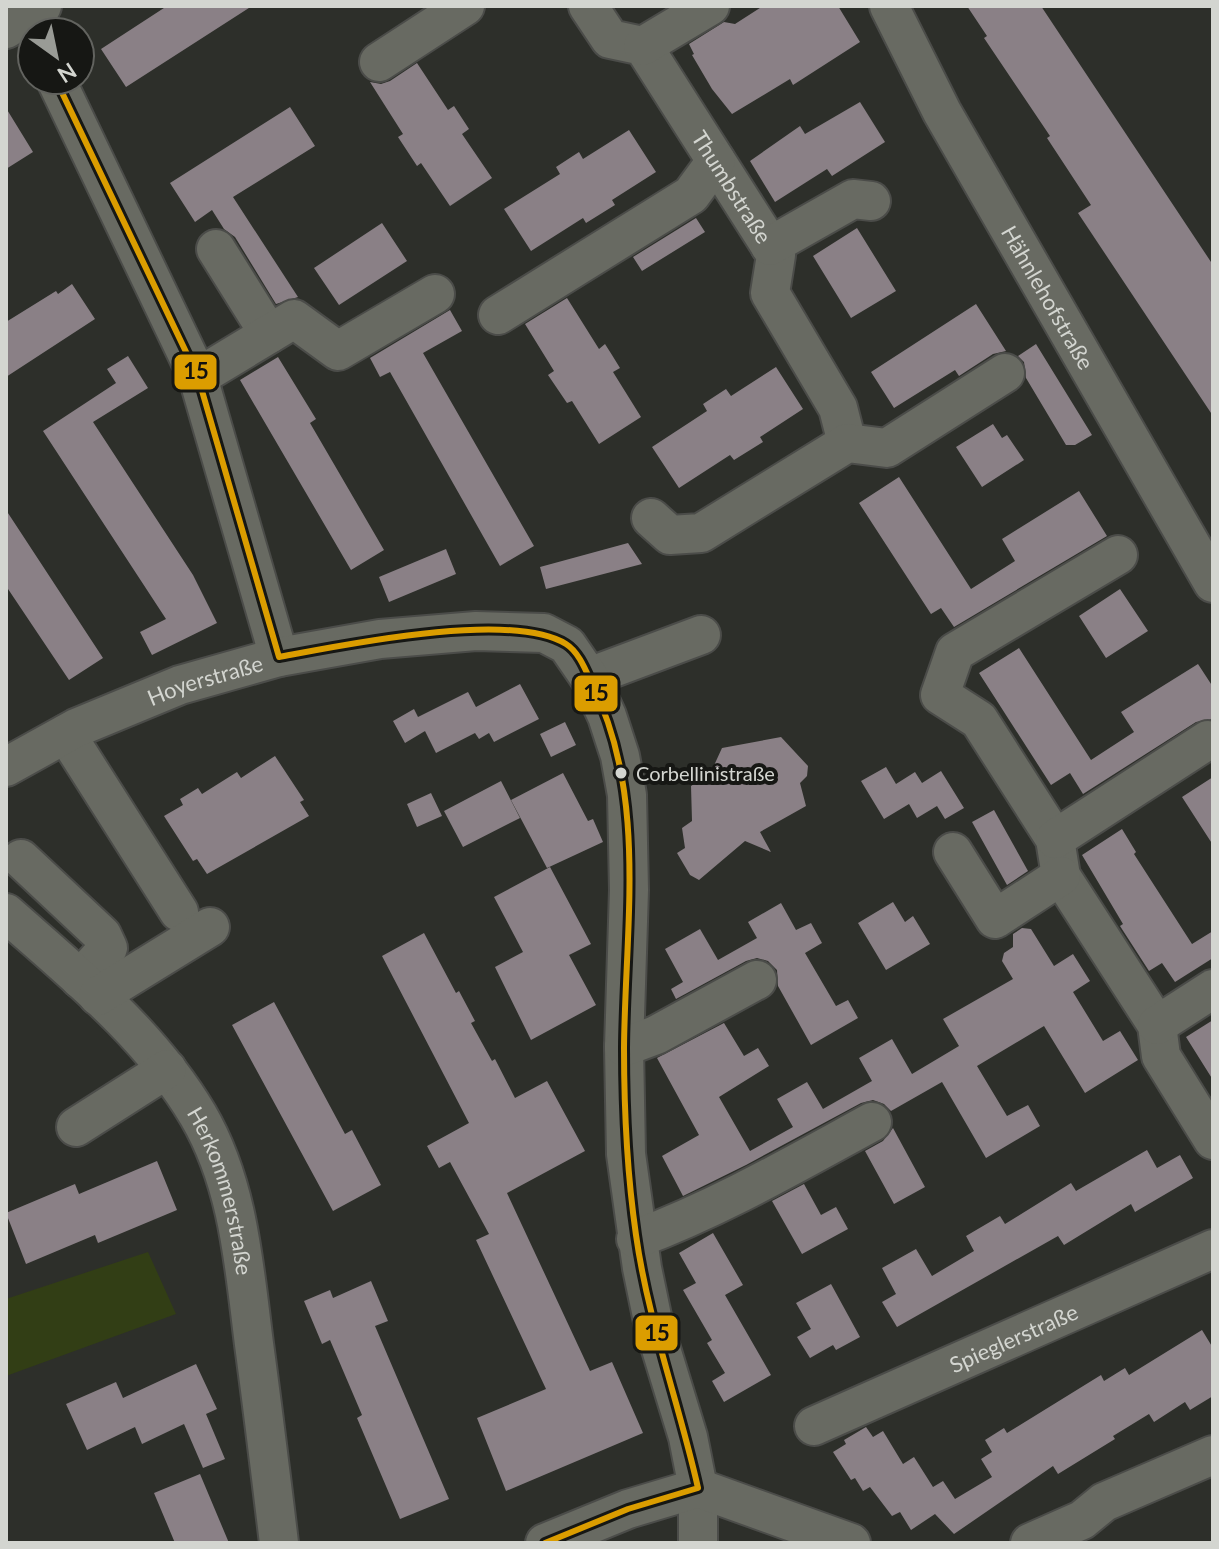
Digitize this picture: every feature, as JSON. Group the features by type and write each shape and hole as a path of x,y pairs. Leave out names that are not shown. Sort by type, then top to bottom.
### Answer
{"street":[{"path":"379,62 465,6"},
{"path":"588,6 610,39 643,46 710,6"},
{"name":"Hähnlehofstraße","path":"889,6 942,112 1210,573"},
{"name":"Thumbstraße","path":"643,46 776,255 770,293 838,408 847,443"},
{"path":"64,96 198,377 279,657"},
{"path":"498,315 691,195 716,161"},
{"path":"770,246 853,199 871,201"},
{"path":"216,249 269,334"},
{"path":"198,377 294,319 338,351 435,294"},
{"path":"651,518 670,535 701,533 847,443 887,448 1005,373"},
{"path":"1118,555 955,652 940,695 979,720 1055,839 1061,876 1157,1025 1161,1056 1213,1140"},
{"name":"Hoyerstraße","path":"6,767 66,734 180,685 279,657 380,639 502,630 544,633 567,645 589,677"},
{"path":"698,1543 698,1488 688,1437 654,1326 636,1239 626,1154 627,795 620,756 607,716 589,677 701,635"},
{"path":"66,734 195,919 89,988"},
{"path":"1055,839 1208,740"},
{"path":"953,852 995,919 1061,876"},
{"path":"21,859 102,935 108,948 89,988"},
{"name":"Herkommerstraße","path":"6,913 89,988 167,1069 198,1116 216,1153 230,1190 241,1241 279,1543"},
{"path":"624,1047 656,1035 757,980"},
{"path":"1157,1025 1213,989"},
{"path":"76,1127 167,1069"},
{"path":"636,1239 689,1219 750,1189 872,1122"},
{"name":"Spieglerstraße","path":"814,1426 1213,1249"},
{"path":"1030,1543 1082,1520 1104,1502 1213,1455"},
{"path":"545,1543 628,1509 698,1488 851,1543"}],"green space":[{"path":"148,1252 176,1314 6,1376 6,1299"}],"building":[{"path":"167,6 252,6 126,87 101,49"},
{"path":"763,6 838,6 860,42 793,85 790,79 732,114 712,89 689,44 724,22 735,24"},
{"path":"967,6 1041,6 1213,265 1213,416 1078,213 1091,205 1047,138 1050,136 984,38 987,36"},
{"path":"417,63 448,110 454,106 469,129 462,134 492,178 450,206 421,163 417,166 398,137 403,134 370,82 381,84 390,81"},
{"path":"860,102 885,142 832,176 827,169 775,202 750,161 800,126 805,134"},
{"path":"290,107 315,146 233,197 298,297 276,304 235,237 224,229 212,210 195,222 170,183"},
{"path":"6,108 33,152 6,169"},
{"path":"629,130 656,172 612,200 615,205 586,223 583,218 531,251 504,209 560,174 556,167 579,152 583,159"},
{"path":"696,218 705,232 642,271 633,257"},
{"path":"382,223 407,261 339,305 314,268"},
{"path":"857,228 896,291 851,318 813,256"},
{"path":"72,284 95,319 6,377 6,322"},
{"path":"567,298 599,349 605,344 612,355 620,368 613,372 641,417 599,444 572,401 567,403 548,375 554,371 525,324"},
{"path":"976,304 1006,351 993,354 959,376 955,370 894,408 871,372"},
{"path":"450,310 462,331 423,353 534,546 500,566 390,372 380,377 370,358"},
{"path":"1036,344 1092,435 1075,445 1066,445 1026,378 1024,362 1018,356"},
{"path":"128,356 148,388 93,422 193,575 217,623 152,655 140,632 166,619 43,431 116,383 107,369"},
{"path":"278,357 316,419 310,423 384,550 351,570 240,380"},
{"path":"776,367 803,409 760,437 763,442 734,460 730,455 679,488 652,447 707,411 703,404 726,389 731,396"},
{"path":"993,424 1002,438 1007,435 1024,460 982,487 956,447"},
{"path":"899,477 971,589 1015,561 1002,539 1079,491 1107,536 954,627 941,608 931,614 859,503"},
{"path":"6,510 103,658 69,680 6,586"},
{"path":"628,543 642,564 546,589 540,567"},
{"path":"446,549 456,574 389,602 379,577"},
{"path":"1120,589 1148,631 1106,658 1079,616"},
{"path":"1019,648 1091,760 1134,732 1121,712 1198,664 1213,687 1213,719 1196,722 1083,794 1070,773 1051,785 979,673"},
{"path":"520,684 539,719 494,742 489,733 479,739 475,733 436,753 418,717 468,692 476,707"},
{"path":"414,709 425,731 405,743 393,721"},
{"path":"565,722 576,745 551,757 540,734"},
{"path":"781,737 808,766 807,776 800,783 806,806 760,832 771,852 745,841 699,880 690,875 677,853 685,848 682,828 692,821 691,786 711,772 722,748"},
{"path":"275,756 304,800 300,802 309,816 207,874 197,859 193,861 164,816 183,805 180,799 198,788 202,794 237,772 241,778"},
{"path":"886,767 896,784 915,772 922,783 941,771 964,808 945,819 937,806 917,818 909,804 884,819 861,781"},
{"path":"563,773 588,821 593,819 603,842 547,868 511,800"},
{"path":"1213,777 1213,845 1182,797"},
{"path":"501,781 520,818 463,847 444,811"},
{"path":"431,793 442,816 417,827 407,804"},
{"path":"994,810 1028,871 1007,885 972,822"},
{"path":"1122,829 1136,852 1134,854 1192,944 1213,931 1213,958 1175,982 1162,963 1149,971 1120,926 1123,924 1082,855"},
{"path":"550,867 591,944 569,955 596,1005 531,1040 495,967 523,952 494,897"},
{"path":"893,902 905,922 913,916 930,944 886,970 858,923"},
{"path":"781,903 796,930 811,923 822,943 805,953 836,1006 848,1000 858,1018 811,1045 778,986 777,970 768,961 757,958 746,961 676,999 671,989 683,982 665,949 700,929 718,960 757,938 748,922"},
{"path":"1022,928 1031,929 1054,966 1073,954 1090,981 1073,992 1103,1041 1120,1031 1138,1060 1085,1093 1044,1026 977,1066 1007,1116 1028,1105 1040,1126 986,1158 942,1082 891,1111 873,1100 861,1103 683,1196 662,1156 699,1135 657,1058 724,1023 744,1056 758,1048 769,1066 719,1097 750,1151 793,1127 777,1099 807,1082 823,1109 872,1081 859,1058 892,1039 912,1074 959,1046 943,1019 1013,979 1002,961 1004,953 1013,947 1013,934"},
{"path":"424,933 456,993 459,991 475,1021 471,1023 492,1061 495,1059 515,1098 547,1081 585,1151 507,1193 590,1371 612,1362 643,1433 506,1491 477,1418 546,1389 476,1240 489,1234 450,1162 439,1168 427,1146 469,1123 382,956"},
{"path":"274,1002 345,1134 352,1130 381,1185 333,1211 232,1025"},
{"path":"1213,1020 1213,1080 1186,1037"},
{"path":"893,1128 925,1187 894,1204 865,1151 883,1141"},
{"path":"1147,1150 1157,1168 1180,1155 1193,1178 1135,1212 1131,1204 1064,1245 1058,1236 897,1327 882,1302 896,1294 882,1268 916,1249 932,1276 974,1251 966,1236 1000,1216 1005,1224 1071,1183 1076,1191"},
{"path":"157,1161 177,1210 98,1243 95,1235 26,1264 6,1213 75,1184 79,1194"},
{"path":"804,1184 821,1215 836,1207 848,1229 802,1254 772,1201"},
{"path":"713,1233 743,1285 725,1295 771,1375 724,1402 712,1381 725,1373 707,1343 712,1340 683,1290 696,1283 679,1253"},
{"path":"371,1281 388,1321 375,1326 449,1499 400,1519 357,1418 362,1415 330,1340 322,1344 304,1301 330,1290 333,1298"},
{"path":"831,1284 860,1337 836,1350 833,1345 810,1358 797,1337 811,1329 796,1303"},
{"path":"1202,1330 1213,1348 1213,1396 1190,1410 1185,1402 1154,1422 1149,1414 1058,1474 1053,1466 954,1534 935,1514 911,1530 900,1512 892,1516 870,1487 863,1491 855,1478 851,1480 833,1452 846,1444 844,1440 866,1427 873,1437 883,1431 903,1464 914,1457 933,1487 943,1481 955,1499 992,1477 981,1459 992,1452 985,1440 1004,1428 1007,1433 1101,1375 1104,1381 1125,1368 1129,1375"},
{"path":"196,1364 217,1409 206,1414 225,1459 203,1468 184,1424 142,1444 135,1427 87,1450 66,1404 116,1382 123,1398"},
{"path":"200,1474 229,1543 175,1543 154,1493"}],"transit line":[{"name":"15","path":"64,96 198,377 279,657 426,633 507,630 541,634 566,644 575,652 609,727 621,771 627,816 629,909 624,1071 633,1212 648,1299 698,1488 628,1509 545,1543"}],"place":[{"name":"Corbellinistraße","path":"621,773"}]}
